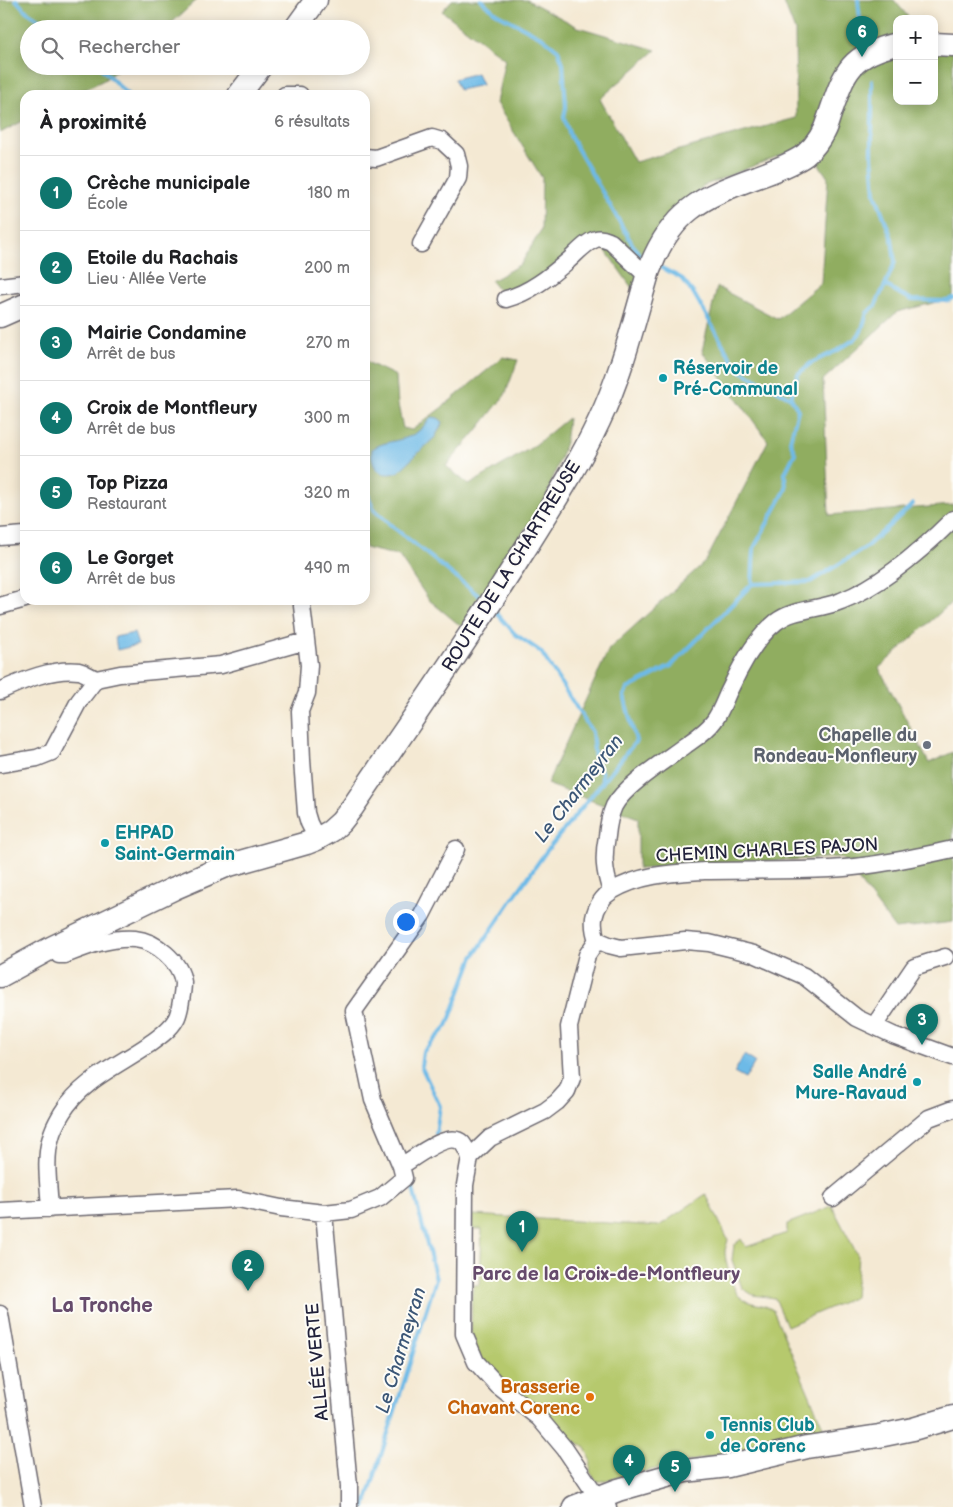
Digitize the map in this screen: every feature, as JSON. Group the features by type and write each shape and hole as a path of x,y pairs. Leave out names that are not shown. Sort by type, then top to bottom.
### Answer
{"main road":[{"path":"302,20 316,0"},
{"path":"938,44 953,45"},
{"name":"ROUTE DE LA CHARTREUSE","path":"0,976 53,947 175,888 226,866 307,843 330,831 341,822 481,617 566,483 599,422 616,383 651,266 666,237 681,217 696,205 721,191 782,167 805,155 826,128 842,79 853,64 873,51 893,45"},
{"path":"243,90 254,75"},
{"path":"0,316 20,307"},
{"path":"574,1507 604,1502 642,1482 685,1471 728,1466 808,1447 879,1436 913,1429 953,1417"}],"street":[{"path":"370,157 376,158 432,138 442,141 456,154 460,166 458,178 420,244"},
{"path":"506,299 516,296 544,281 586,245 596,239 604,238 651,266"},
{"path":"0,286 20,284"},
{"path":"611,891 605,876 604,860 609,822 615,806 626,791 645,775 708,729 720,710 749,653 764,634 778,621 794,613 840,602 864,590 909,558 953,519"},
{"path":"0,537 20,535"},
{"path":"0,606 20,600"},
{"path":"302,605 309,665 307,693 300,711 302,760 306,813 317,839"},
{"path":"0,691 27,679 55,672 80,671 96,679 120,674 221,665 306,641"},
{"path":"0,764 37,758 52,752 79,701 96,679"},
{"path":"0,1211 238,1198 281,1208 324,1214 351,1210 380,1198 404,1178 401,1166 373,1100 354,1010 422,915 456,849"},
{"name":"CHEMIN CHARLES PAJON","path":"597,940 594,933 595,912 602,900 611,891 654,875 718,871 830,870 900,861 953,849"},
{"path":"50,1209 48,1151 53,1130 63,1110 84,1086 132,1056 165,1032 176,1019 183,990 183,980 171,958 158,946 147,940 124,938 106,941 59,955 53,947"},
{"path":"604,1502 590,1486 565,1449 539,1418 498,1386 476,1362 464,1334 465,1185 470,1157 490,1138 545,1111 567,1091 572,1078 569,1027 587,955 597,940 609,946 622,948 684,941 701,942 730,947 754,954 804,976 857,1018 953,1057"},
{"path":"874,1026 914,967 945,957"},
{"path":"833,1198 929,1118 953,1108"},
{"path":"401,1166 444,1140 453,1139 462,1142 470,1157"},
{"name":"ALLÉE VERTE","path":"324,1214 349,1486 349,1507"},
{"path":"0,1314 33,1507"}],"green space":[{"path":"0,0 197,0 175,20 20,20 20,75 110,75 84,90 20,90 20,123 0,133"},
{"path":"452,0 527,0 578,27 656,50 600,99 635,162 796,118 795,31 783,0 894,0 907,15 893,15 893,105 938,105 938,48 953,45 953,298 897,312 823,380 829,515 953,505 953,601 879,668 929,763 953,752 953,922 895,929 841,857 638,869 638,818 547,784 609,649 706,561 768,441 702,351 717,287 778,319 821,283 828,178 806,145 703,186 654,242 634,291 603,247 503,296 491,281 521,264 541,230 542,178 496,103 505,59 442,11"},
{"path":"503,357 518,360 505,395 446,466 469,485 534,446 568,418 565,445 547,495 462,627 429,600 399,556 370,549 370,363 396,376 398,405 403,428 412,430"},
{"path":"706,1194 728,1240 725,1256 737,1294 744,1300 773,1310 825,1431 597,1482 590,1472 591,1460 584,1446 563,1435 511,1390 480,1357 471,1332 472,1292 474,1285 480,1285 482,1229 472,1229 472,1215 659,1226"},
{"path":"832,1206 858,1256 855,1297 787,1326 775,1298 753,1295 742,1288 732,1260 734,1245 741,1239 746,1247 787,1233 787,1224"}],"water":[{"path":"477,73 482,85 459,90 454,79"},
{"path":"432,417 438,418 443,422 435,437 398,472 392,474 381,473 373,461 372,449 381,444 406,438 414,434"},
{"path":"134,633 138,645 117,650 115,637"},
{"path":"744,1055 755,1062 745,1079 734,1073"}],"waterway":[{"path":"16,0 26,11 40,20"},
{"path":"481,0 496,13 543,38 558,50 563,63 566,107 564,117 570,136 634,247 642,258 645,259"},
{"path":"858,0 861,29"},
{"path":"108,75 123,90"},
{"path":"872,81 872,157 875,193 892,239 895,262 885,285"},
{"path":"658,266 681,278 694,294 733,362 741,371 791,398"},
{"name":"Le Charmeyran","path":"436,1134 440,1106 421,1066 423,1052 447,1026 473,957 545,853 636,741 624,696 627,689 671,666 752,584 754,548 786,489 785,473 795,453 790,441 798,410 791,398 798,374 811,363 838,350 855,339 861,332 867,313 875,306 885,285 902,295"},
{"name":"Le Charmeyran","path":"903,295 912,300 947,301 953,298"},
{"path":"370,500 374,510 392,526 483,599"},
{"path":"752,584 810,582 865,548 913,504"},
{"path":"494,610 515,634 541,652 592,732 595,760 602,773 602,784"},
{"name":"Le Charmeyran","path":"365,1507 436,1279 410,1177"}],"place":[{"name":"Le Gorget","path":"862,57"},
{"name":"Réservoir de Pré-Communal","path":"663,378"},
{"name":"Chapelle du Rondeau-Monfleury","path":"927,745"},
{"name":"EHPAD Saint-Germain","path":"105,843"},
{"name":"Mairie Condamine","path":"922,1045"},
{"name":"Salle André Mure-Ravaud","path":"917,1082"},
{"name":"Crèche municipale","path":"522,1252"},
{"name":"Etoile du Rachais","path":"248,1291"},
{"name":"Brasserie Chavant Corenc","path":"590,1397"},
{"name":"Tennis Club de Corenc","path":"710,1435"},
{"name":"Croix de Montfleury","path":"629,1486"},
{"name":"Top Pizza","path":"675,1492"}],"district":[{"name":"Parc de la Croix-de-Montfleury","path":"606,1273"},
{"name":"La Tronche","path":"102,1305"}]}
